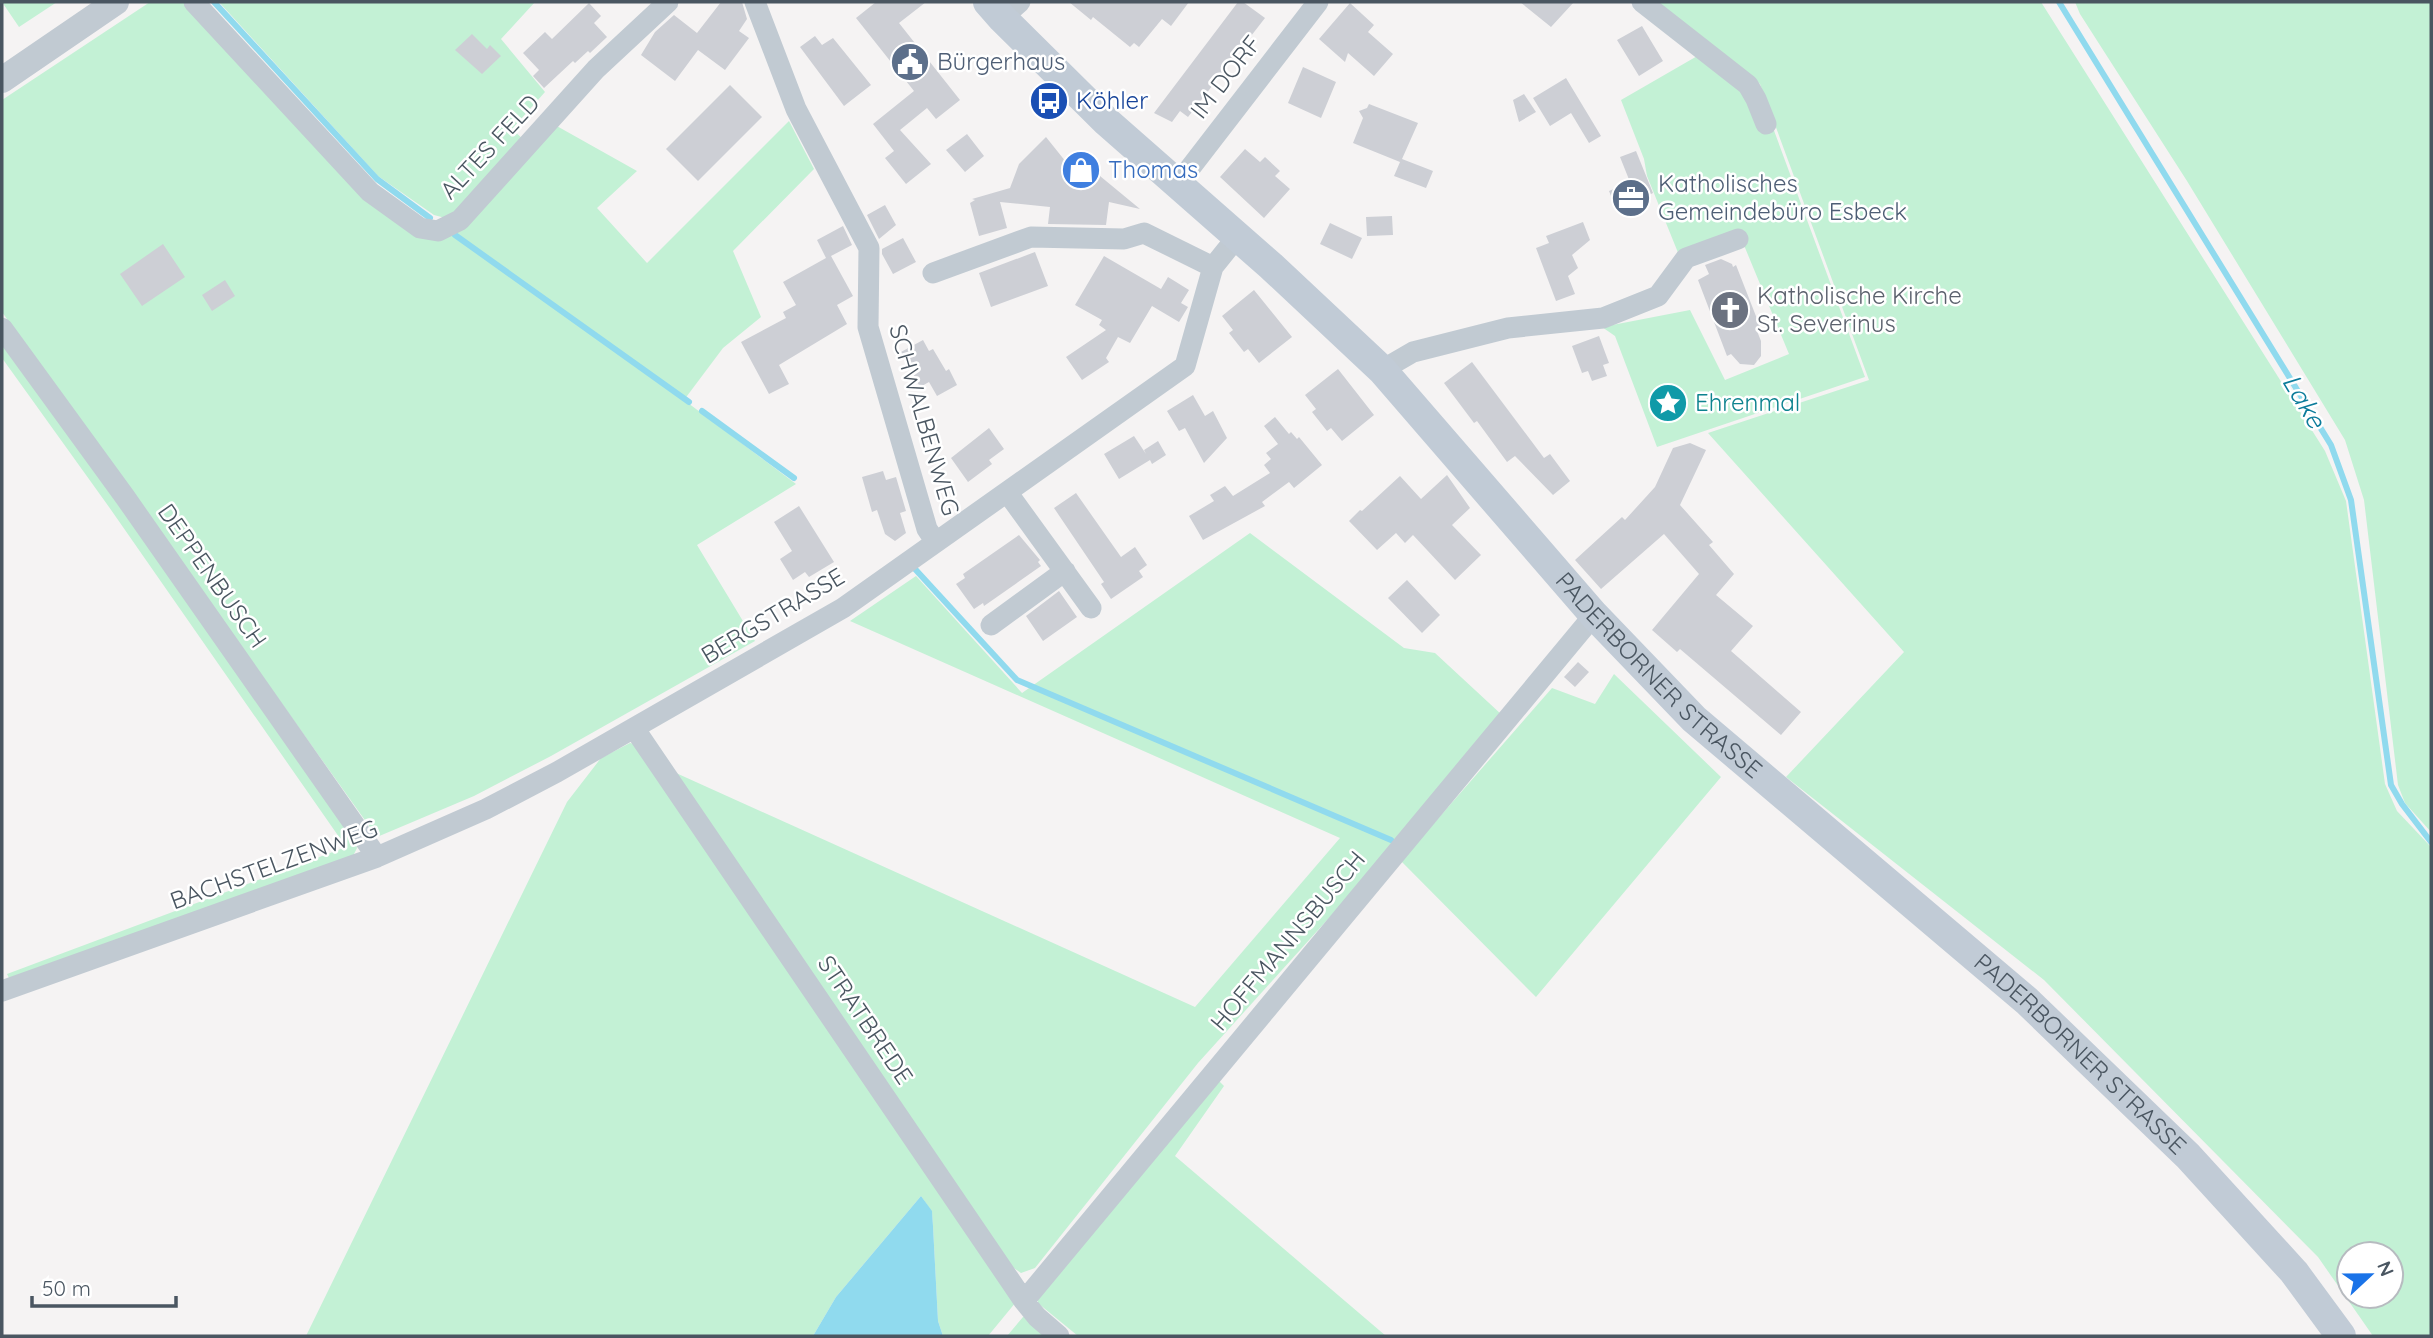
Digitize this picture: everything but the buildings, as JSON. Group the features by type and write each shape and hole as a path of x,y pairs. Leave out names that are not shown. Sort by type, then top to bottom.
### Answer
{"main road":[{"name":"PADERBORNER STRASSE","path":"1003,7 1097,113 1382,370 1594,615 1694,719 2027,1001 2188,1156 2294,1272 2341,1336"}],"street":[{"path":"2,80 116,2"},
{"name":"ALTES FELD","path":"194,2 370,192 420,228 438,231 460,220 596,69 668,2"},
{"name":"SCHWALBENWEG","path":"755,2 796,109 869,248 868,327 927,529 935,541"},
{"path":"1642,2 1748,85 1766,124"},
{"name":"IM DORF","path":"1177,185 1307,6"},
{"path":"933,273 1031,237 1124,239 1144,233 1213,267"},
{"name":"BERGSTRASSE","path":"557,772 843,608 1185,366 1213,267 1237,237"},
{"path":"1382,370 1413,352 1508,328 1603,318 1658,296 1686,258 1738,239"},
{"name":"DEPPENBUSCH","path":"2,328 377,857"},
{"path":"1007,492 1091,608"},
{"path":"991,625 1065,571"},
{"name":"HOFFMANNSBUSCH","path":"1024,1301 1594,615"},
{"name":"STRATBREDE","path":"634,728 1024,1301 1037,1317 1059,1336"},
{"name":"BACHSTELZENWEG","path":"2,991 377,857 486,809 557,772"}],"green space":[{"path":"2,2 57,2 19,27"},
{"path":"150,2 188,2 371,199 444,238 555,125 637,171 597,208 647,263 789,121 814,169 733,251 761,317 723,348 684,400 796,484 697,545 755,641 551,756 474,796 377,837 2,312 2,100"},
{"path":"219,2 535,2 501,39 545,92 512,129 525,141 449,219 434,215 378,176"},
{"path":"1655,2 2041,2 2325,451 2346,501 2385,784 2397,811 2431,847 2431,1336 2373,1336 2355,1310 2405,1310 2405,1240 2335,1240 2335,1281 2318,1257 2044,980 1786,777 1904,652 1708,433 1869,380 1760,84"},
{"path":"2075,2 2431,2 2431,832 2405,803 2398,785 2364,500 2345,440"},
{"path":"1699,55 1769,117 1865,377 1657,447 1615,336 1602,327 1690,310 1725,380 1789,354 1741,238 1681,260 1647,176 1644,159 1621,100"},
{"path":"2,336 353,836 357,848 351,860 11,982 7,974 346,847 2,358"},
{"path":"1250,533 1404,648 1435,653 1502,715 1375,867 1198,1063 1035,1268 1021,1273 1011,1266 676,773 1195,1007 1340,838 850,621 916,576 1022,693"},
{"path":"1614,674 1721,777 1536,997 1401,861 1552,688 1595,704"},
{"path":"630,743 639,745 1016,1302 988,1336 943,1336 938,1321 932,1212 921,1196 836,1297 813,1336 306,1336 567,802 601,758"},
{"path":"1216,1078 1224,1086 1175,1156 1386,1336 1078,1336 1039,1304 1036,1298"},
{"path":"1023,1317 1030,1317 1052,1336 1007,1336"}],"water":[{"path":"921,1196 932,1211 938,1321 943,1336 813,1336 836,1297"}],"waterway":[{"path":"214,2 377,179 430,218"},
{"name":"Lake","path":"2059,2 2331,445 2351,500 2391,785 2431,842"},
{"path":"455,235 689,402"},
{"path":"702,411 794,478"},
{"path":"915,569 1017,680 1391,840"}],"place":[{"name":"Bürgerhaus","path":"910,62"},
{"name":"Köhler","path":"1049,101"},
{"name":"Thomas","path":"1081,170"},
{"name":"Katholisches Gemeindebüro Esbeck","path":"1631,198"},
{"name":"Katholische Kirche St. Severinus","path":"1730,310"},
{"name":"Ehrenmal","path":"1668,403"}]}
